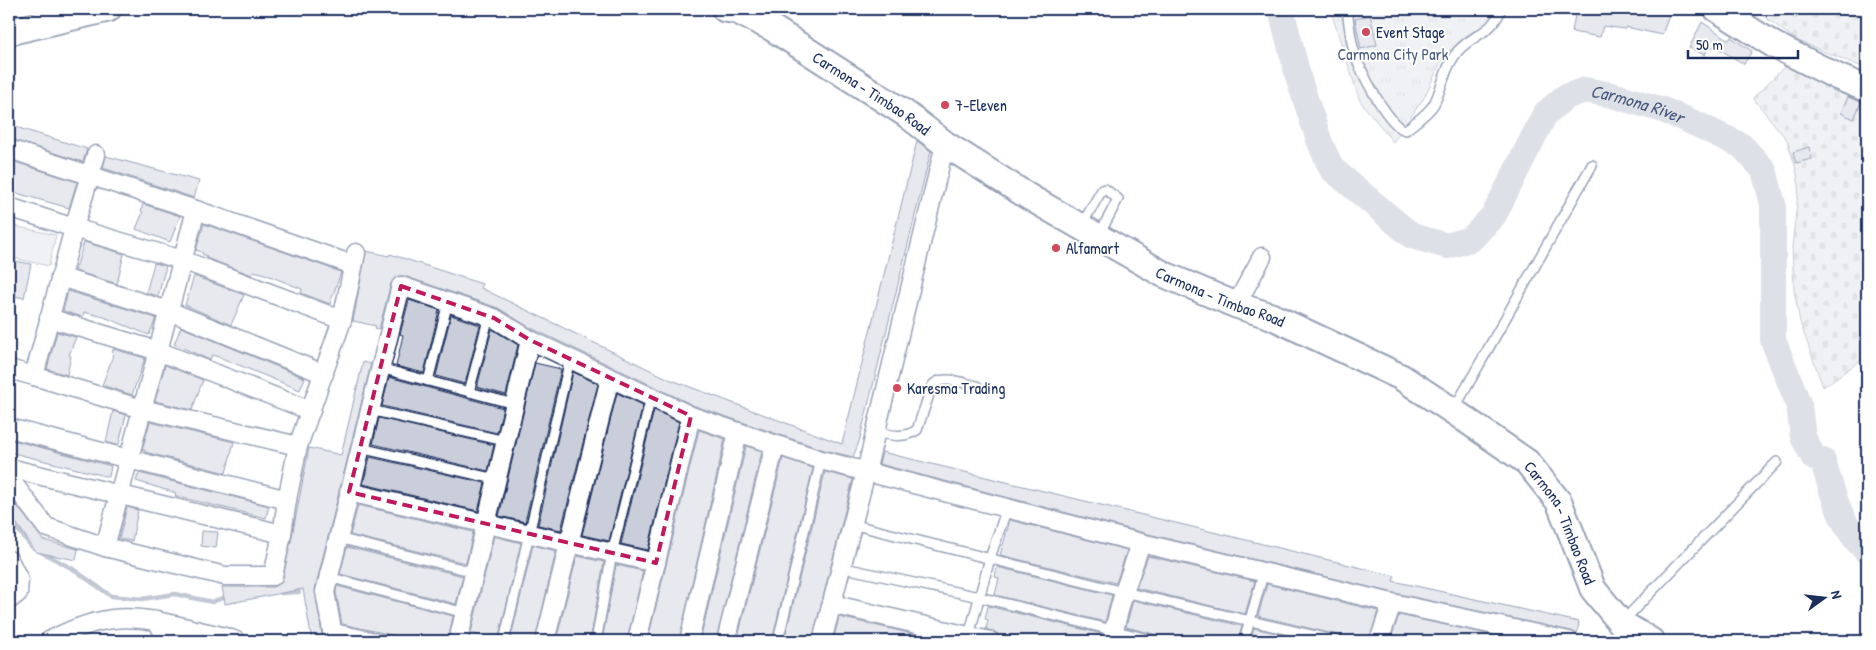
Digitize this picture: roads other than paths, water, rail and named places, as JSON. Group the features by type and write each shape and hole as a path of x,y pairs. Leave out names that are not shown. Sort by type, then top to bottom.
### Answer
{"main road":[{"path":"9,32 108,9"},
{"name":"Carmona - Timbao Road","path":"725,9 737,11 772,28 906,114 946,144 1089,232 1163,274 1236,305 1271,316 1401,377 1453,411 1527,462 1559,502 1593,589 1621,623 1651,641"},
{"path":"1717,9 1774,45 1838,77 1867,89"}],"street":[{"path":"822,641 876,432 946,144"},
{"path":"9,149 355,259 342,320 298,446 273,576 225,576 105,547 46,527 9,478"},
{"path":"34,376 60,276 96,155"},
{"path":"9,208 182,260 342,320"},
{"path":"105,547 196,210"},
{"path":"1236,305 1262,257"},
{"path":"60,276 169,311 324,374"},
{"path":"332,634 324,592 401,286 489,316 530,340 691,416 820,460 1141,543 1392,603 1569,641"},
{"path":"49,318 158,351 311,411"},
{"path":"461,641 465,613 495,479 530,340"},
{"path":"9,369 142,409 298,446"},
{"path":"545,641 610,378"},
{"path":"637,641 691,416"},
{"path":"9,428 287,500"},
{"path":"689,641 738,432"},
{"path":"726,641 775,445"},
{"path":"9,468 282,534"},
{"path":"350,492 486,522 656,563"},
{"path":"1113,636 1124,592 1141,543"},
{"path":"9,560 19,580 18,593 9,600"},
{"path":"1378,641 1392,603"},
{"path":"831,604 969,639 990,641"},
{"path":"49,641 76,635 105,619 129,618 157,620 236,641"},
{"path":"157,620 167,641"}],"lane":[{"path":"1347,9 1358,65 1386,112 1400,129 1406,130 1431,108 1450,62 1457,52 1466,43 1494,24 1502,9"},
{"path":"1453,411 1592,165"},
{"path":"428,381 448,302"},
{"path":"469,392 489,316"},
{"path":"504,641 570,359"},
{"path":"380,368 514,404"},
{"path":"876,432 901,436 917,430 932,386 941,379 977,386"},
{"path":"596,641 612,552 651,397"},
{"path":"370,410 505,441"},
{"path":"360,448 495,479"},
{"path":"778,641 820,460"},
{"path":"1621,623 1777,462"},
{"path":"969,639 990,558 1007,508"},
{"path":"851,524 1124,592 1337,641"},
{"path":"338,538 474,572"},
{"path":"840,567 979,597 1113,636 1156,641"},
{"path":"1244,641 1248,621 1264,571"},
{"path":"328,577 465,613"},
{"path":"332,634 391,641"}],"waterway":[{"name":"Carmona River","path":"1281,9 1299,80 1319,140 1331,168 1412,236 1447,246 1471,239 1494,215 1545,114 1565,97 1585,90 1612,95 1663,110 1742,146 1764,170 1773,204 1773,340 1799,405 1803,437 1814,458 1823,461 1834,498 1844,521 1858,542 1867,551"},
{"path":"9,519 32,547 73,569 111,596 142,599 175,594 212,602 228,596"},
{"path":"281,593 299,592"}],"place":[{"name":"Event Stage","path":"1366,32"},
{"name":"7-Eleven","path":"945,105"},
{"name":"Alfamart","path":"1056,248"},
{"name":"Karesma Trading","path":"897,388"}],"park label":[{"name":"Carmona City Park","path":"1393,54"}]}
